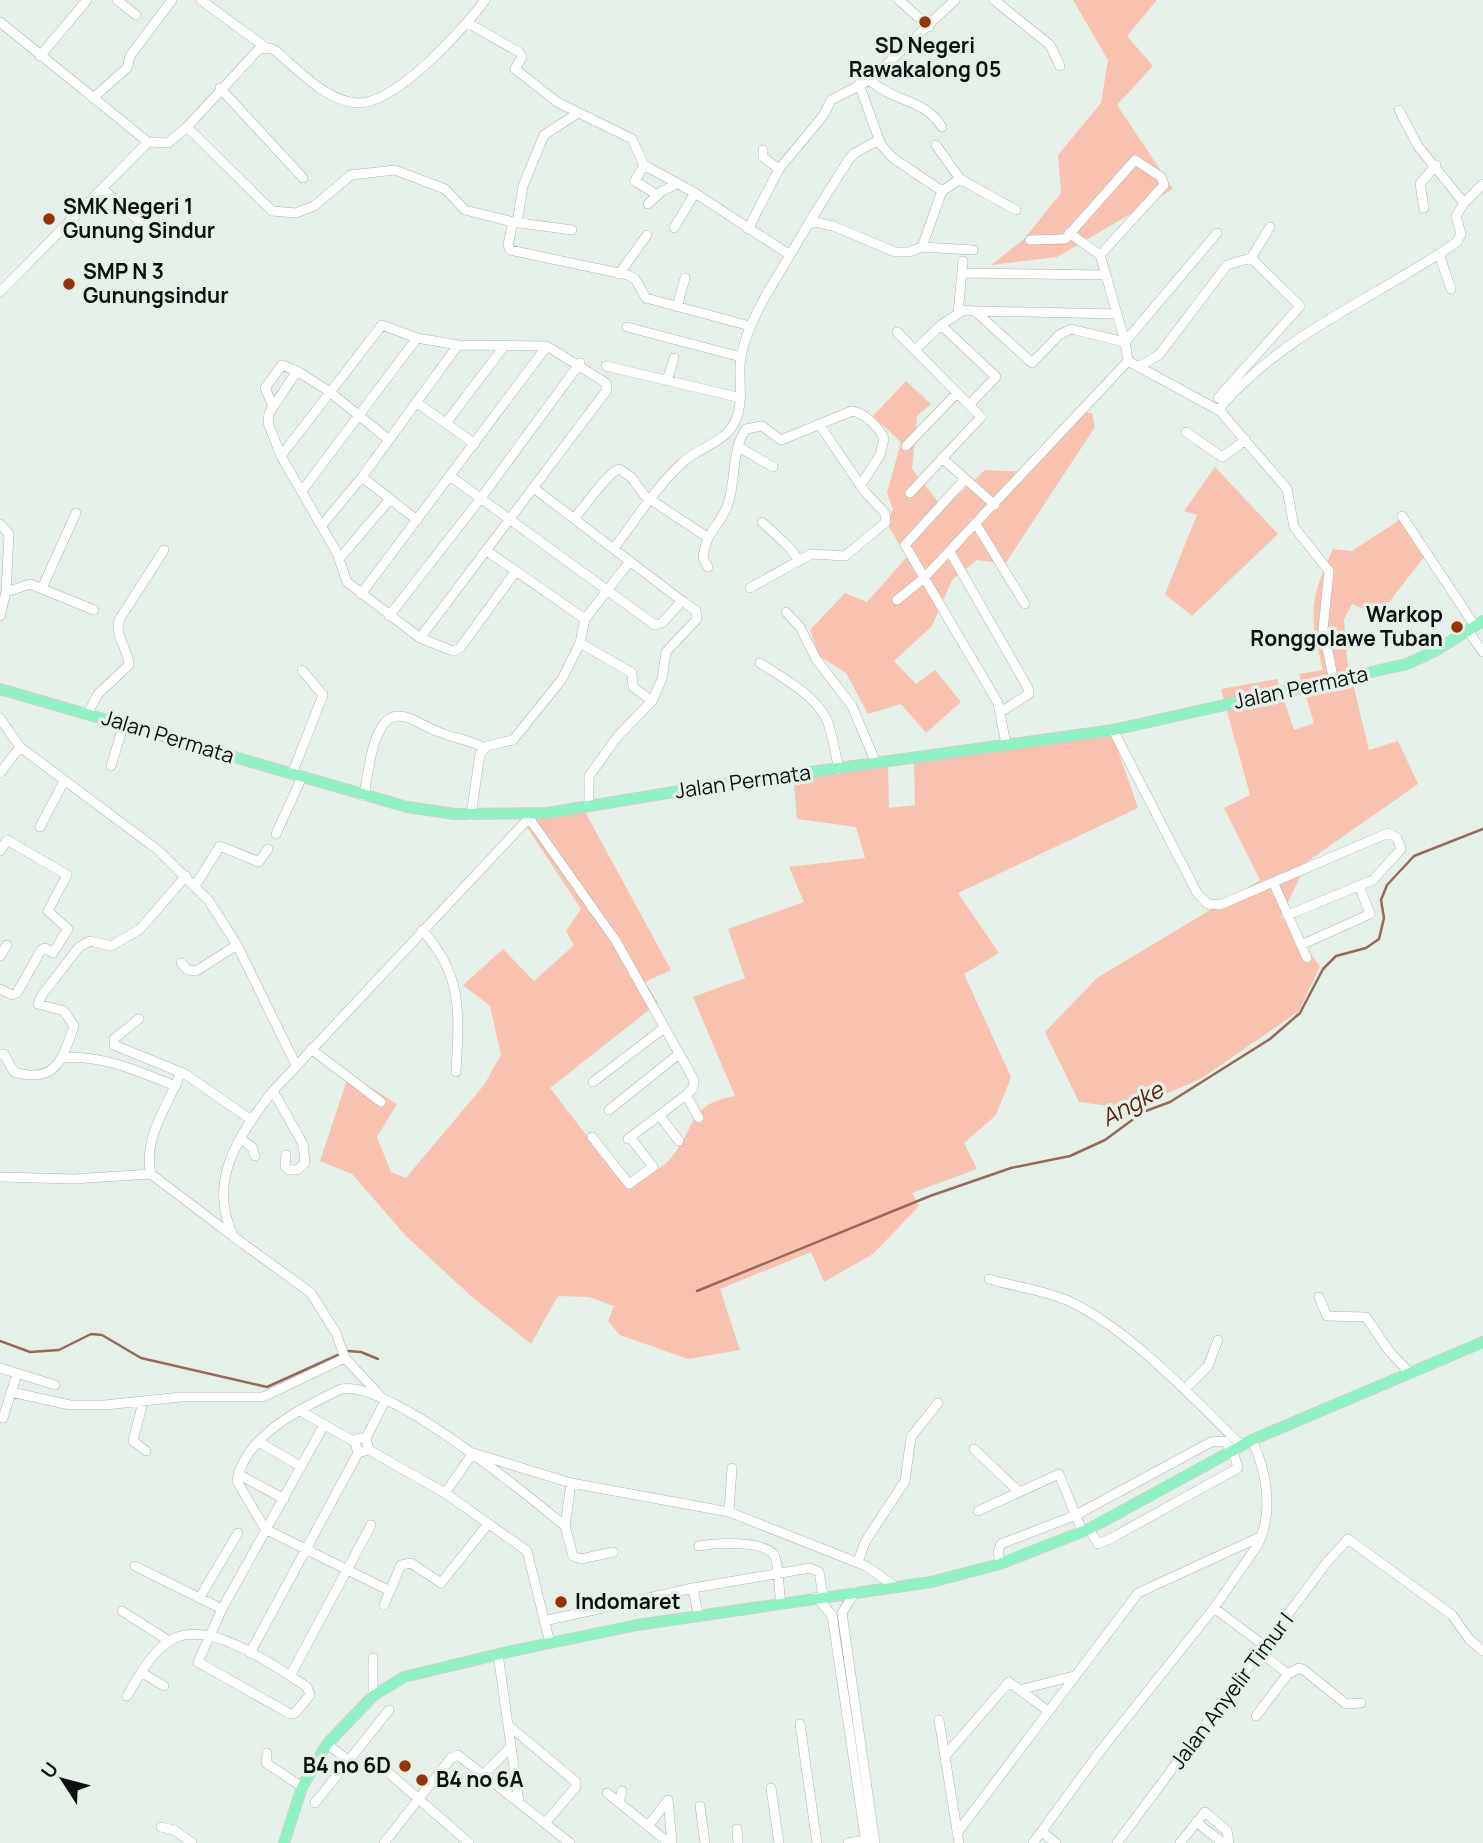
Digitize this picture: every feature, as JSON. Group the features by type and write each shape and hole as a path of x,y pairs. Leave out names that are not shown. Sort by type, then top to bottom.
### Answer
{"main road":[{"name":"Jalan Permata","path":"0,689 364,796 428,811 528,816 1113,730 1418,660 1475,626"},
{"path":"284,1843 302,1787 327,1744 373,1696 418,1672 698,1614 931,1582 1000,1564 1086,1530 1243,1446 1483,1342"}],"street":[{"path":"117,0 136,15"},
{"path":"93,99 127,68 130,57 172,0"},
{"path":"201,0 265,47 276,51 314,84 341,99 356,103 370,102 439,54 485,0"},
{"path":"899,0 929,27"},
{"path":"748,229 779,169 823,116 831,100 870,80 955,0"},
{"path":"993,0 1050,45 1060,66"},
{"path":"40,56 83,1"},
{"path":"0,22 148,142 168,143 187,127 254,52 265,47"},
{"path":"468,23 519,52 522,57 515,69 538,89 578,113 632,139 644,165 695,193 790,255"},
{"path":"870,80 888,95 923,106 942,127"},
{"path":"859,85 879,140 893,158 942,191"},
{"path":"220,89 303,178"},
{"path":"1399,110 1418,146 1464,203"},
{"path":"578,113 544,135 523,186 508,245 510,250 635,279 646,298 750,326"},
{"path":"187,127 272,211 296,213 314,206 351,175 395,170 445,188 465,210 515,222 572,230"},
{"path":"615,547 684,461 727,433 734,424 741,398 741,357 750,326 849,159 879,140"},
{"path":"0,292 148,142"},
{"path":"936,145 960,179 1016,210"},
{"path":"763,150 763,158 779,169"},
{"path":"1030,240 1065,239 1135,160 1161,177 1164,185 1100,255"},
{"path":"644,165 635,181 657,195"},
{"path":"1424,208 1420,184 1436,165"},
{"path":"922,247 942,191 960,179"},
{"path":"648,204 657,195 677,184"},
{"path":"1220,411 1230,396 1265,361 1350,305 1439,254 1460,237 1455,219 1464,203 1483,184"},
{"path":"103,189 152,232"},
{"path":"674,228 695,193"},
{"path":"810,221 833,226 895,252 909,252 922,247 973,250"},
{"path":"1138,367 1159,355 1227,265 1251,258 1270,227"},
{"path":"1069,233 1100,255 1128,361"},
{"path":"1125,342 1217,233"},
{"path":"619,274 646,235"},
{"path":"1439,254 1451,289"},
{"path":"1218,398 1300,306 1251,258"},
{"path":"958,314 964,273 962,261"},
{"path":"964,273 1106,275"},
{"path":"677,307 685,278"},
{"path":"915,350 941,325 964,310 1117,314"},
{"path":"975,311 1032,363 1059,335 1071,329 1125,342"},
{"path":"941,325 996,377 969,405"},
{"path":"281,456 379,326 417,338 458,345 547,346 580,363 606,383 608,387 535,489 420,638"},
{"path":"627,327 741,357"},
{"path":"897,332 981,417 910,493"},
{"path":"302,491 417,338"},
{"path":"323,524 362,477 458,345"},
{"path":"446,423 505,345"},
{"path":"361,594 547,346"},
{"path":"667,381 674,358"},
{"path":"1128,361 1220,411 1287,489 1294,527 1329,571 1323,629 1334,681"},
{"path":"897,600 950,552 1128,361"},
{"path":"389,616 481,498 580,363"},
{"path":"273,406 265,388 282,365 297,371 330,392 389,440"},
{"path":"606,366 741,398"},
{"path":"297,371 273,406 268,423 281,456 323,524 340,558 342,574 361,594 420,638 457,650 516,571"},
{"path":"906,446 957,393"},
{"path":"416,402 475,443"},
{"path":"734,424 746,429 762,426 781,440 856,411 882,434 884,444 861,485"},
{"path":"750,588 811,554 845,556 883,526 887,517 861,485 819,424"},
{"path":"708,567 703,558 707,537 727,507 738,447 746,429"},
{"path":"1186,432 1222,457 1246,440"},
{"path":"738,447 773,467"},
{"path":"942,458 995,505"},
{"path":"574,518 616,469 631,477 651,500 707,537"},
{"path":"450,476 657,625 682,601"},
{"path":"362,477 417,520"},
{"path":"965,479 905,545 1002,711 1006,744"},
{"path":"535,489 696,611 697,619 666,652 662,678 652,701 618,736 589,776 589,806"},
{"path":"340,558 390,499"},
{"path":"42,588 76,513"},
{"path":"1402,516 1475,626 1483,652"},
{"path":"762,522 799,560"},
{"path":"0,524 9,534 6,592 0,616"},
{"path":"976,524 1025,604"},
{"path":"88,713 98,694 129,666 128,654 116,633 118,620 164,550"},
{"path":"487,551 584,619"},
{"path":"950,552 1028,688 1029,694 1002,711"},
{"path":"364,796 377,735 390,719 399,716 410,719 441,733 472,741 484,748 510,742 516,737 562,679 580,643 584,619 630,561"},
{"path":"6,592 30,584 94,610"},
{"path":"786,612 800,627 816,659 852,706 876,764"},
{"path":"580,643 632,673 633,687 652,701"},
{"path":"760,663 797,688 820,710 827,722 839,769"},
{"path":"276,834 323,695 302,670"},
{"path":"0,718 20,747 158,850 195,886 226,924 296,1065"},
{"path":"111,766 124,724"},
{"path":"1113,730 1203,900 1220,905 1388,834 1394,835 1401,849 1373,880 1288,915"},
{"path":"0,773 20,747"},
{"path":"471,815 479,759 484,748"},
{"path":"40,827 64,781"},
{"path":"234,1237 227,1223 222,1182 228,1161 250,1119 296,1065 528,816 616,941 694,1080 687,1095 629,1138 653,1167 629,1184 592,1137"},
{"path":"0,851 7,840 67,876 48,911 68,929 53,953 45,948 41,950 17,993 12,995 0,989"},
{"path":"195,886 219,846 259,862 268,849"},
{"path":"0,1054 4,1054 15,1072 32,1077 44,1075 62,1058 74,1026 64,1010 38,1004 42,995 79,947 90,941 111,946 131,936 186,876"},
{"path":"1274,884 1307,958"},
{"path":"1301,945 1370,914 1359,886"},
{"path":"422,930 443,959 455,982 458,1007 456,1072"},
{"path":"0,956 7,945"},
{"path":"181,963 188,970 196,971 237,945"},
{"path":"139,1019 114,1039 114,1045 181,1072 250,1119"},
{"path":"593,1082 664,1028"},
{"path":"311,1049 381,1102"},
{"path":"609,1110 680,1054"},
{"path":"62,1058 86,1055 176,1086"},
{"path":"181,1072 154,1133 148,1163 151,1174 311,1293 336,1333 345,1358 385,1401"},
{"path":"273,1091 303,1144 304,1163 297,1170 289,1170 285,1167 286,1155"},
{"path":"687,1095 699,1118"},
{"path":"660,1116 679,1141"},
{"path":"240,1139 252,1147 254,1156"},
{"path":"0,1177 73,1179 151,1174"},
{"path":"989,1279 1070,1301 1107,1323 1185,1389 1243,1446 1266,1481 1262,1536 1250,1559 1101,1750 1033,1843"},
{"path":"1319,1297 1327,1316 1366,1317 1388,1351 1409,1372"},
{"path":"1185,1389 1208,1366 1217,1340"},
{"path":"11,1392 70,1405 144,1402 181,1397 263,1397 345,1358"},
{"path":"0,1367 55,1385"},
{"path":"3,1418 17,1374"},
{"path":"388,1590 265,1529 241,1491 238,1474 270,1427 346,1388 385,1401 473,1453 565,1525"},
{"path":"369,1450 366,1438 385,1401"},
{"path":"144,1402 133,1441 146,1451"},
{"path":"858,1563 870,1534 904,1485 911,1437 938,1403"},
{"path":"250,1653 358,1453 355,1442 300,1411"},
{"path":"127,1696 141,1672 169,1641 185,1635 209,1635 250,1653 307,1687 310,1693 292,1714 199,1664 209,1635 222,1609 324,1425"},
{"path":"355,1442 359,1438 366,1438"},
{"path":"1000,1564 998,1552 1002,1544 1076,1515 1211,1442 1224,1441 1243,1446"},
{"path":"259,1442 300,1466"},
{"path":"978,1511 1059,1474 1076,1515 1086,1530 1101,1544 1238,1468 1243,1446"},
{"path":"974,1449 1018,1491"},
{"path":"358,1453 369,1450 445,1493 527,1550 550,1643"},
{"path":"473,1453 571,1483 729,1511 858,1563 896,1587"},
{"path":"445,1493 473,1453"},
{"path":"729,1511 732,1468"},
{"path":"238,1474 284,1499"},
{"path":"571,1483 565,1525 575,1558 613,1552"},
{"path":"384,1605 399,1567 407,1562 437,1582 444,1581 488,1524"},
{"path":"289,1676 371,1525"},
{"path":"200,1597 238,1533"},
{"path":"958,1838 1048,1710 1139,1593 1262,1536"},
{"name":"Jalan Anyelir Timur I","path":"1117,1843 1327,1562 1349,1539 1452,1615 1482,1648"},
{"path":"699,1546 716,1543 760,1547 775,1555 781,1604"},
{"path":"135,1566 222,1609"},
{"path":"544,1621 693,1588 814,1568 819,1572 820,1597 832,1615 869,1842"},
{"path":"693,1588 698,1614"},
{"path":"855,1592 842,1614 869,1842"},
{"path":"1214,1608 1289,1674"},
{"path":"122,1611 169,1641"},
{"path":"832,1615 842,1614"},
{"path":"498,1654 519,1803"},
{"path":"373,1658 373,1696"},
{"path":"1256,1716 1289,1674 1299,1668 1346,1704 1361,1703"},
{"path":"141,1672 164,1686"},
{"path":"1023,1689 1074,1676"},
{"path":"945,1756 1004,1685 1013,1682 1048,1710"},
{"path":"315,1803 347,1759 389,1710"},
{"path":"939,1720 958,1838"},
{"path":"800,1724 817,1843"},
{"path":"508,1725 576,1782 576,1787 545,1823"},
{"path":"327,1744 347,1759"},
{"path":"483,1775 511,1747"},
{"path":"267,1753 266,1763 302,1787"},
{"path":"384,1843 451,1758 457,1755 570,1843"},
{"path":"389,1773 469,1843"},
{"path":"771,1788 779,1843"},
{"path":"619,1802 622,1791"},
{"path":"607,1793 670,1843"},
{"path":"648,1826 668,1800 670,1843"},
{"path":"700,1806 705,1843"},
{"path":"1180,1843 1203,1812 1227,1831 1229,1843"},
{"path":"1196,1822 1223,1843"},
{"path":"161,1828 174,1830 192,1843"},
{"path":"737,1829 738,1843"},
{"path":"1042,1832 1056,1843"},
{"path":"848,1843 869,1842"}],"shaded area":[{"path":"1073,0 1157,0 1127,36 1153,66 1117,105 1173,189 1057,257 991,265 1024,239 1061,193 1058,155 1101,103 1108,60"},
{"path":"906,381 931,404 917,416 912,469 943,508 985,470 1029,472 1076,411 1092,413 1095,427 1005,564 977,560 952,580 932,626 894,661 916,684 935,670 961,702 926,733 901,704 868,714 846,673 819,656 810,630 845,593 867,602 907,557 887,524 893,509 887,493 901,442 873,416"},
{"path":"1215,467 1278,534 1192,616 1165,594 1197,515 1184,511"},
{"path":"1401,519 1428,552 1379,615 1352,604 1344,619 1347,659 1369,750 1398,741 1418,784 1308,861 1281,916 1320,966 1299,1011 1202,1078 1132,1109 1079,1102 1045,1032 1097,978 1260,880 1224,808 1250,795 1221,689 1277,679 1294,730 1314,723 1299,674 1323,670 1315,635 1314,608 1325,567 1333,549 1352,551"},
{"path":"1111,731 1138,808 958,893 999,953 964,974 1011,1077 996,1115 964,1143 977,1169 912,1193 919,1206 873,1254 824,1282 811,1252 720,1289 740,1350 688,1359 620,1335 608,1321 614,1306 589,1297 558,1296 531,1344 471,1296 406,1236 352,1174 320,1161 349,1074 397,1104 377,1137 391,1172 406,1178 484,1085 501,1055 490,1006 463,985 503,949 534,981 574,945 566,931 581,909 519,815 583,808 671,970 645,982 658,1003 550,1088 628,1189 672,1157 701,1111 720,1100 735,1096 693,997 745,978 728,929 804,902 789,867 865,858 856,827 797,819 793,773 888,764 889,808 915,805 914,761"}],"waterway":[{"name":"Angke","path":"697,1291 930,1196 1011,1168 1070,1156 1105,1140 1143,1112 1170,1102 1270,1039 1300,1013 1323,969 1336,956 1366,948 1379,939 1384,918 1381,900 1387,885 1414,856 1483,829"},
{"path":"0,1341 30,1352 59,1350 91,1334 102,1335 141,1358 267,1387 340,1354"},
{"path":"348,1351 361,1352 378,1359"}],"place":[{"name":"SD Negeri Rawakalong 05","path":"925,22"},
{"name":"SMK Negeri 1 Gunung Sindur","path":"49,219"},
{"name":"SMP N 3 Gunungsindur","path":"69,284"},
{"name":"Warkop Ronggolawe Tuban","path":"1457,627"},
{"name":"Indomaret","path":"561,1602"},
{"name":"B4 no 6D","path":"405,1766"},
{"name":"B4 no 6A","path":"422,1780"}]}
